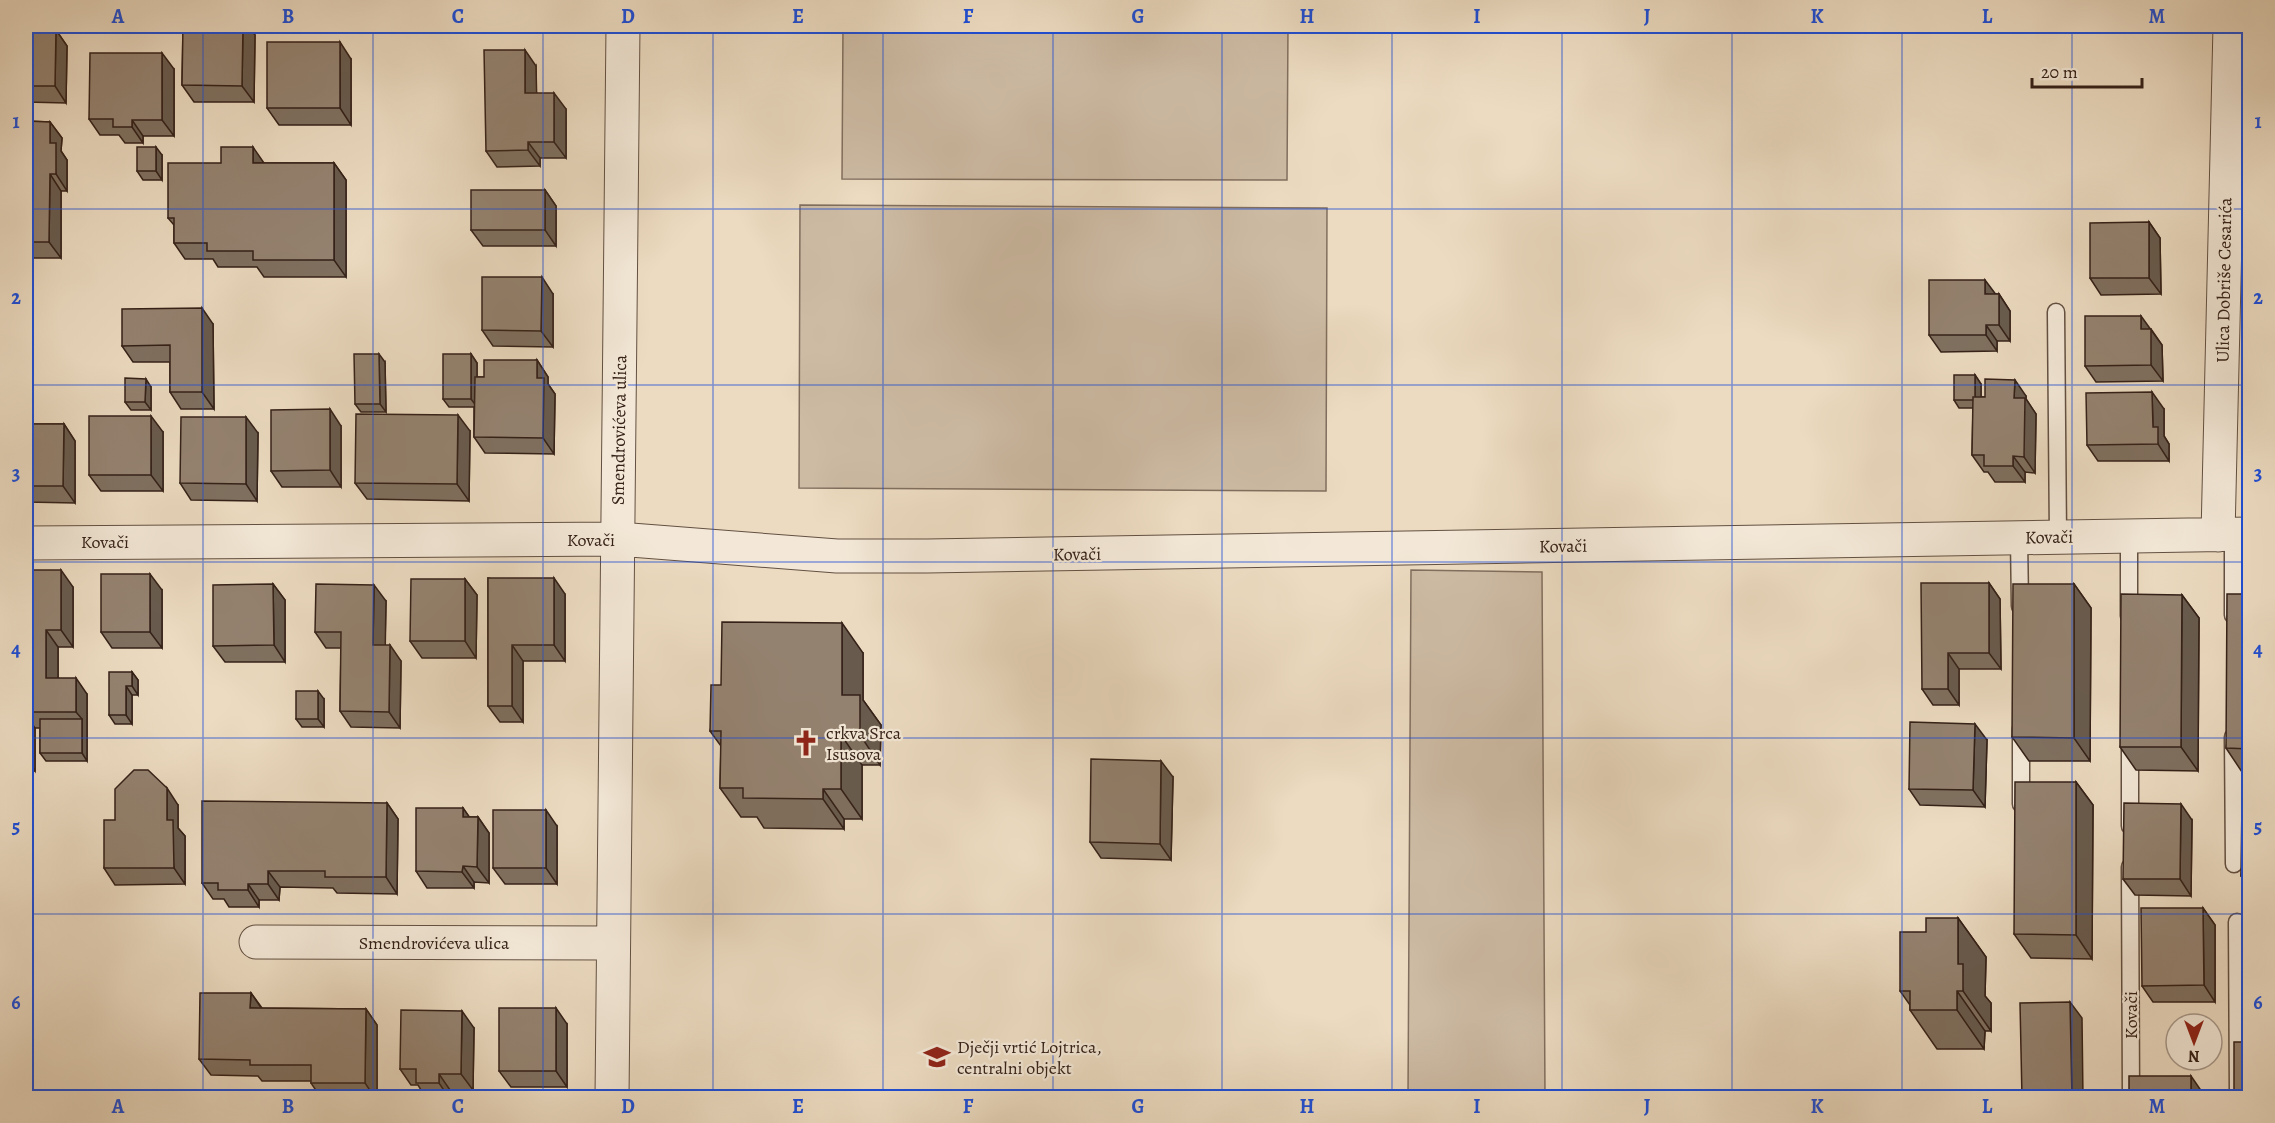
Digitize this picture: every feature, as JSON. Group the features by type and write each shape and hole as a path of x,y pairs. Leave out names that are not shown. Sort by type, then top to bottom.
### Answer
{"street":[{"name":"Smendrovićeva ulica","path":"612,1098 623,26"},
{"name":"Ulica Dobriše Cesarića","path":"2230,26 2233,534"},
{"name":"Kovači","path":"26,543 618,539 825,555 927,556 2233,534"},
{"name":"Smendrovićeva ulica","path":"256,942 612,944"}],"lane":[{"path":"2056,312 2058,537"},
{"path":"2233,534 2233,629"},
{"path":"2129,536 2129,632"},
{"path":"2019,538 2020,619"},
{"path":"2021,713 2021,818"},
{"path":"2233,723 2234,864"},
{"name":"Kovači","path":"2130,727 2131,1098"},
{"path":"2237,922 2238,1098"}],"shaded area":[{"path":"843,26 1288,26 1287,180 842,179"},
{"path":"800,205 1327,208 1326,491 799,488"},
{"path":"1411,570 1542,572 1545,1097 1408,1097"}],"building":[{"path":"183,26 243,26 242,86 182,85"},
{"path":"26,29 56,30 55,86 26,86"},
{"path":"267,42 340,42 340,108 267,108"},
{"path":"484,50 525,50 525,93 554,93 554,142 528,142 528,150 486,151"},
{"path":"90,53 162,53 162,120 132,120 132,127 113,127 113,119 89,119"},
{"path":"26,121 50,122 50,143 56,143 56,174 50,174 49,242 26,242"},
{"path":"137,147 156,147 156,171 137,171"},
{"path":"221,147 253,147 253,163 334,163 334,260 253,260 253,251 207,251 207,243 174,243 174,218 168,218 168,163 221,163"},
{"path":"471,190 545,190 545,230 471,230"},
{"path":"2149,222 2149,278 2090,278 2090,223"},
{"path":"482,277 542,277 541,331 482,330"},
{"path":"1929,280 1985,280 1985,294 1999,294 1999,325 1986,325 1986,335 1929,335"},
{"path":"202,308 202,392 170,392 170,345 122,346 122,309"},
{"path":"2085,316 2141,316 2141,329 2151,329 2151,365 2085,366"},
{"path":"354,354 379,354 380,404 355,404"},
{"path":"443,354 471,354 471,399 443,399"},
{"path":"484,360 537,360 537,378 544,378 543,438 474,437 475,377 484,377"},
{"path":"1954,375 1975,375 1973,400 1954,400"},
{"path":"125,378 146,379 145,402 125,402"},
{"path":"1985,379 2015,380 2014,398 2025,398 2024,457 2013,456 2013,466 1984,466 1984,455 1972,455 1973,397 1985,397"},
{"path":"2152,392 2153,427 2158,427 2158,444 2087,445 2086,393"},
{"path":"330,409 330,470 271,471 271,410"},
{"path":"356,414 458,415 457,484 355,483"},
{"path":"89,416 151,416 151,475 89,475"},
{"path":"181,417 246,417 246,484 180,483"},
{"path":"26,424 64,424 63,486 26,486"},
{"path":"26,570 61,570 61,630 46,630 46,678 76,678 76,712 26,712"},
{"path":"101,574 150,574 150,632 101,632"},
{"path":"488,578 554,578 554,645 512,645 512,706 488,706"},
{"path":"411,579 465,579 465,641 410,641"},
{"path":"1921,583 1989,583 1989,653 1948,653 1948,689 1922,689"},
{"path":"273,584 274,645 213,646 213,585"},
{"path":"316,584 374,585 373,645 390,645 389,712 340,711 341,632 315,632"},
{"path":"2013,584 2074,584 2074,738 2012,737"},
{"path":"2121,594 2182,595 2181,747 2120,747"},
{"path":"2227,594 2250,594 2250,749 2226,748"},
{"name":"crkva Srca Isusova","path":"722,622 842,623 842,695 860,695 860,735 841,735 841,789 823,789 823,799 743,798 743,788 720,788 721,731 710,731 711,685 721,685"},
{"path":"109,672 132,672 132,686 126,686 126,715 109,715"},
{"path":"296,691 318,691 318,719 296,719"},
{"path":"40,719 82,719 82,753 40,753"},
{"path":"1910,722 1975,724 1973,790 1909,789"},
{"path":"1091,759 1161,761 1160,844 1090,842"},
{"path":"134,770 148,770 167,788 167,820 173,820 174,868 104,868 104,820 115,820 115,789"},
{"path":"2015,782 2076,782 2076,935 2014,934"},
{"path":"202,801 387,803 386,877 325,877 325,871 268,871 268,884 248,884 248,890 218,890 218,883 202,883"},
{"path":"2242,801 2250,801 2250,876 2241,876"},
{"path":"2124,803 2181,804 2180,879 2123,879"},
{"path":"416,808 463,808 463,817 478,817 477,867 463,866 462,872 416,871"},
{"path":"493,810 546,810 546,868 493,868"},
{"path":"2141,908 2203,908 2204,985 2142,986"},
{"path":"1926,918 1958,918 1958,964 1963,964 1963,991 1957,991 1957,1010 1910,1010 1910,991 1900,991 1900,932 1926,932"},
{"path":"200,993 251,993 250,1008 366,1009 365,1083 311,1083 311,1065 250,1065 250,1060 199,1059"},
{"path":"2070,1002 2072,1098 2022,1098 2020,1003"},
{"path":"499,1008 556,1008 556,1071 499,1071"},
{"path":"401,1010 462,1011 461,1074 439,1074 439,1083 416,1083 416,1069 400,1069"},
{"path":"2234,1042 2250,1042 2250,1098 2234,1098"},
{"path":"2129,1076 2191,1076 2191,1098 2129,1098"}],"place":[{"name":"crkva Srca Isusova","path":"806,743"},
{"name":"Dječji vrtić Lojtrica, centralni objekt","path":"937,1057"}]}
